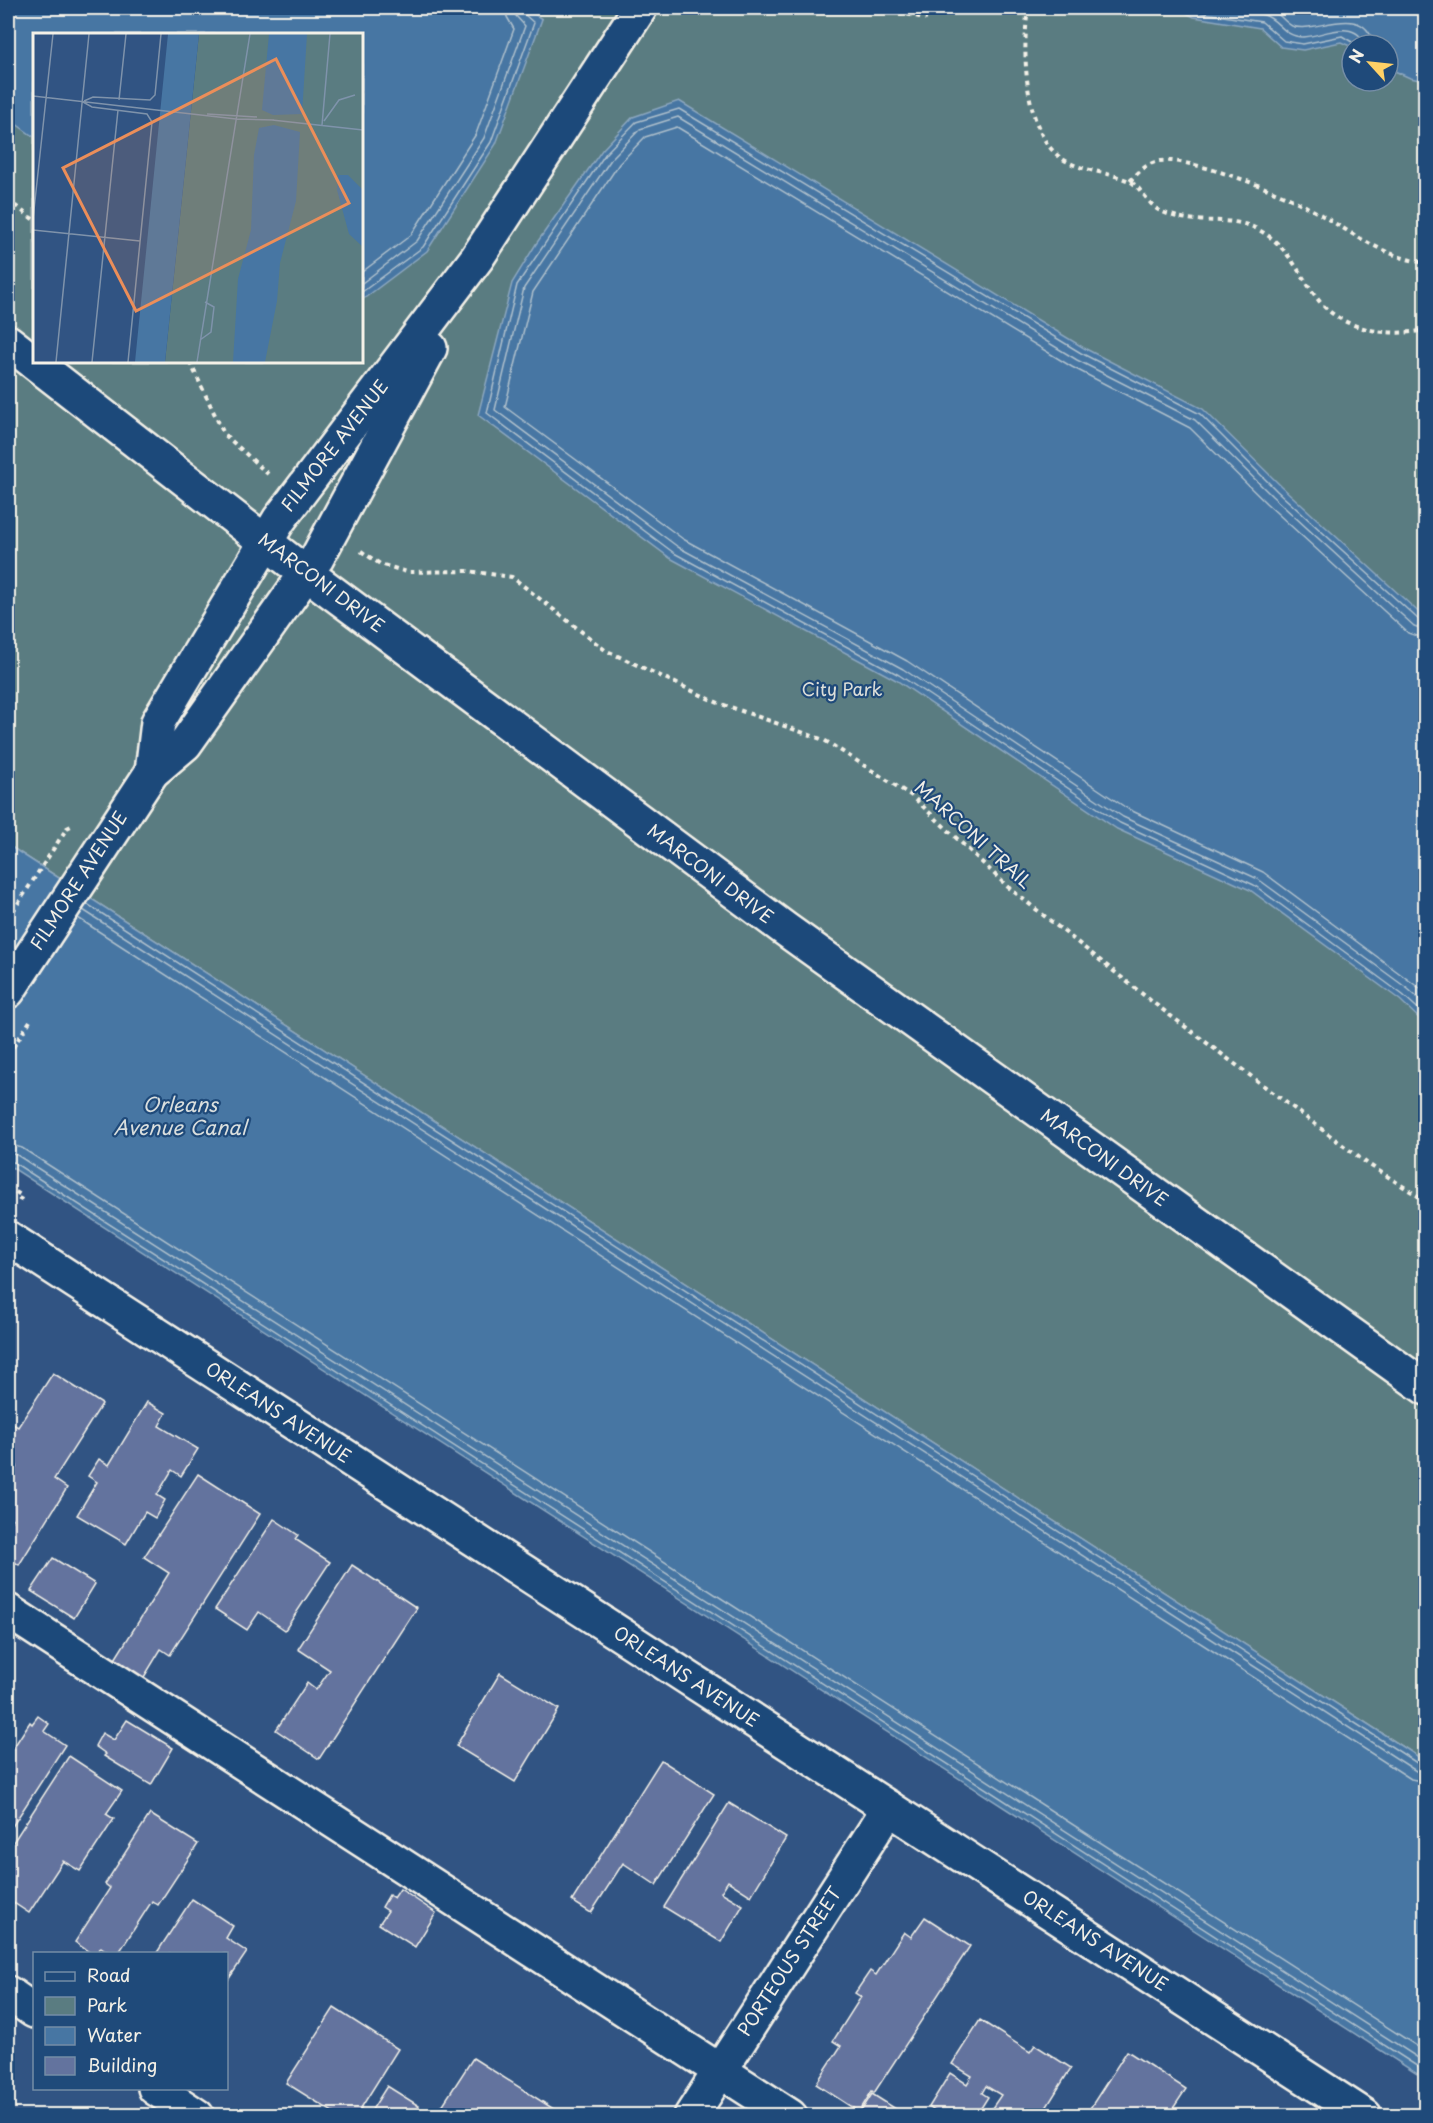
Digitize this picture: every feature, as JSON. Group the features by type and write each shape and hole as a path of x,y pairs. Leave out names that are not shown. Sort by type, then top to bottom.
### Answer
{"street":[{"name":"FILMORE AVENUE","path":"152,772 158,722 279,520 477,258 640,8"},
{"name":"FILMORE AVENUE","path":"8,990 152,772 185,744 306,573 372,460 477,258"},
{"name":"MARCONI DRIVE","path":"8,342 33,361"},
{"name":"MARCONI DRIVE","path":"35,363 306,573 784,929 1425,1388"},
{"name":"ORLEANS AVENUE","path":"8,1238 1365,2115"},
{"path":"8,1611 790,2115"},
{"name":"PORTEOUS STREET","path":"691,2115 890,1808"},
{"path":"8,1994 33,2010"},
{"path":"158,2090 197,2115"}],"path":[{"path":"881,8 927,19"},
{"path":"1028,8 1025,32 1036,126 1046,144 1065,161 1130,181 1158,210 1188,219 1223,219 1259,230 1284,249 1321,303 1341,319 1360,327 1382,332 1425,330"},
{"path":"1130,181 1141,170 1156,161 1175,160 1198,165 1304,205 1368,244 1396,256 1425,263"},
{"path":"8,200 33,219"},
{"path":"190,363 225,434 270,477"},
{"name":"MARCONI TRAIL","path":"358,549 380,564 407,572 468,570 512,577 605,650 716,702 824,740 912,796 1008,887 1155,1004 1368,1164 1425,1202"},
{"path":"8,919 67,828"},
{"path":"8,1187 21,1196"}],"green space":[{"name":"City Park","path":"8,8 1425,8 1425,1761 8,845"}],"water":[{"path":"8,8 525,8 542,19 496,144 427,251 363,299 363,33 33,33 33,136 8,118"},
{"path":"1177,8 1425,8 1425,81 1400,73 1400,33 1340,33 1340,42 1303,50 1281,47 1260,28 1194,17"},
{"path":"679,101 1084,348 1203,409 1281,486 1425,618 1425,1024 1400,1000 1250,890 1117,829 896,680 670,558 478,415 512,283 536,244 602,150 633,117"},
{"name":"Orleans Avenue Canal","path":"8,845 1425,1761 1425,2079 8,1165"}],"building":[{"path":"53,1373 102,1404 54,1479 67,1488 19,1565 8,1558 8,1527 13,1519 8,1516 8,1481 17,1466 8,1461 8,1433 13,1424 18,1427"},
{"path":"147,1402 166,1413 159,1426 198,1449 181,1476 172,1470 157,1495 165,1500 155,1518 145,1512 126,1544 77,1515 97,1482 88,1476 99,1459 109,1465"},
{"path":"198,1474 260,1514 170,1655 161,1649 141,1682 112,1664 169,1573 144,1557"},
{"path":"274,1519 298,1535 295,1539 330,1562 285,1630 259,1612 247,1630 215,1609"},
{"path":"53,1558 95,1584 74,1618 31,1591"},
{"path":"352,1565 417,1608 319,1759 276,1730 307,1683 316,1690 330,1670 298,1649"},
{"path":"500,1673 559,1709 515,1782 456,1746"},
{"path":"38,1716 49,1724 44,1731 65,1745 8,1833 8,1756 30,1722 32,1724"},
{"path":"127,1720 173,1748 151,1785 104,1756 106,1754 95,1746 102,1733 114,1740"},
{"path":"69,1756 122,1791 106,1814 114,1819 80,1871 63,1861 29,1913 8,1899 8,1850"},
{"path":"661,1760 714,1794 656,1885 623,1863 591,1913 572,1901"},
{"path":"729,1803 786,1838 751,1896 728,1881 721,1892 743,1905 721,1942 664,1907"},
{"path":"150,1814 198,1844 158,1905 152,1901 119,1952 108,1952 101,1947 97,1952 89,1952 75,1942 110,1888 105,1884"},
{"path":"400,1889 436,1913 415,1947 379,1924 388,1911 382,1907 389,1895 394,1898"},
{"path":"192,1899 233,1926 226,1938 247,1952 228,1980 228,1952 157,1952"},
{"path":"925,1917 970,1946 874,2093 872,2091 859,2112 816,2084 841,2046 833,2041 861,1997 855,1993 870,1971 876,1975 904,1932 911,1937"},
{"path":"334,2008 398,2049 356,2116 339,2116 286,2083"},
{"path":"980,2020 1030,2052 1035,2045 1071,2068 1041,2116 1005,2116 992,2108 1001,2095 986,2086 982,2093 988,2097 976,2116 942,2116 929,2107 950,2073 967,2084 972,2076 952,2064"},
{"path":"1127,2051 1186,2089 1168,2116 1085,2116"},
{"path":"473,2058 560,2113 558,2116 451,2116 440,2109"},
{"path":"387,2086 419,2106 413,2116 368,2116"},
{"path":"872,2094 907,2116 858,2116"}]}
